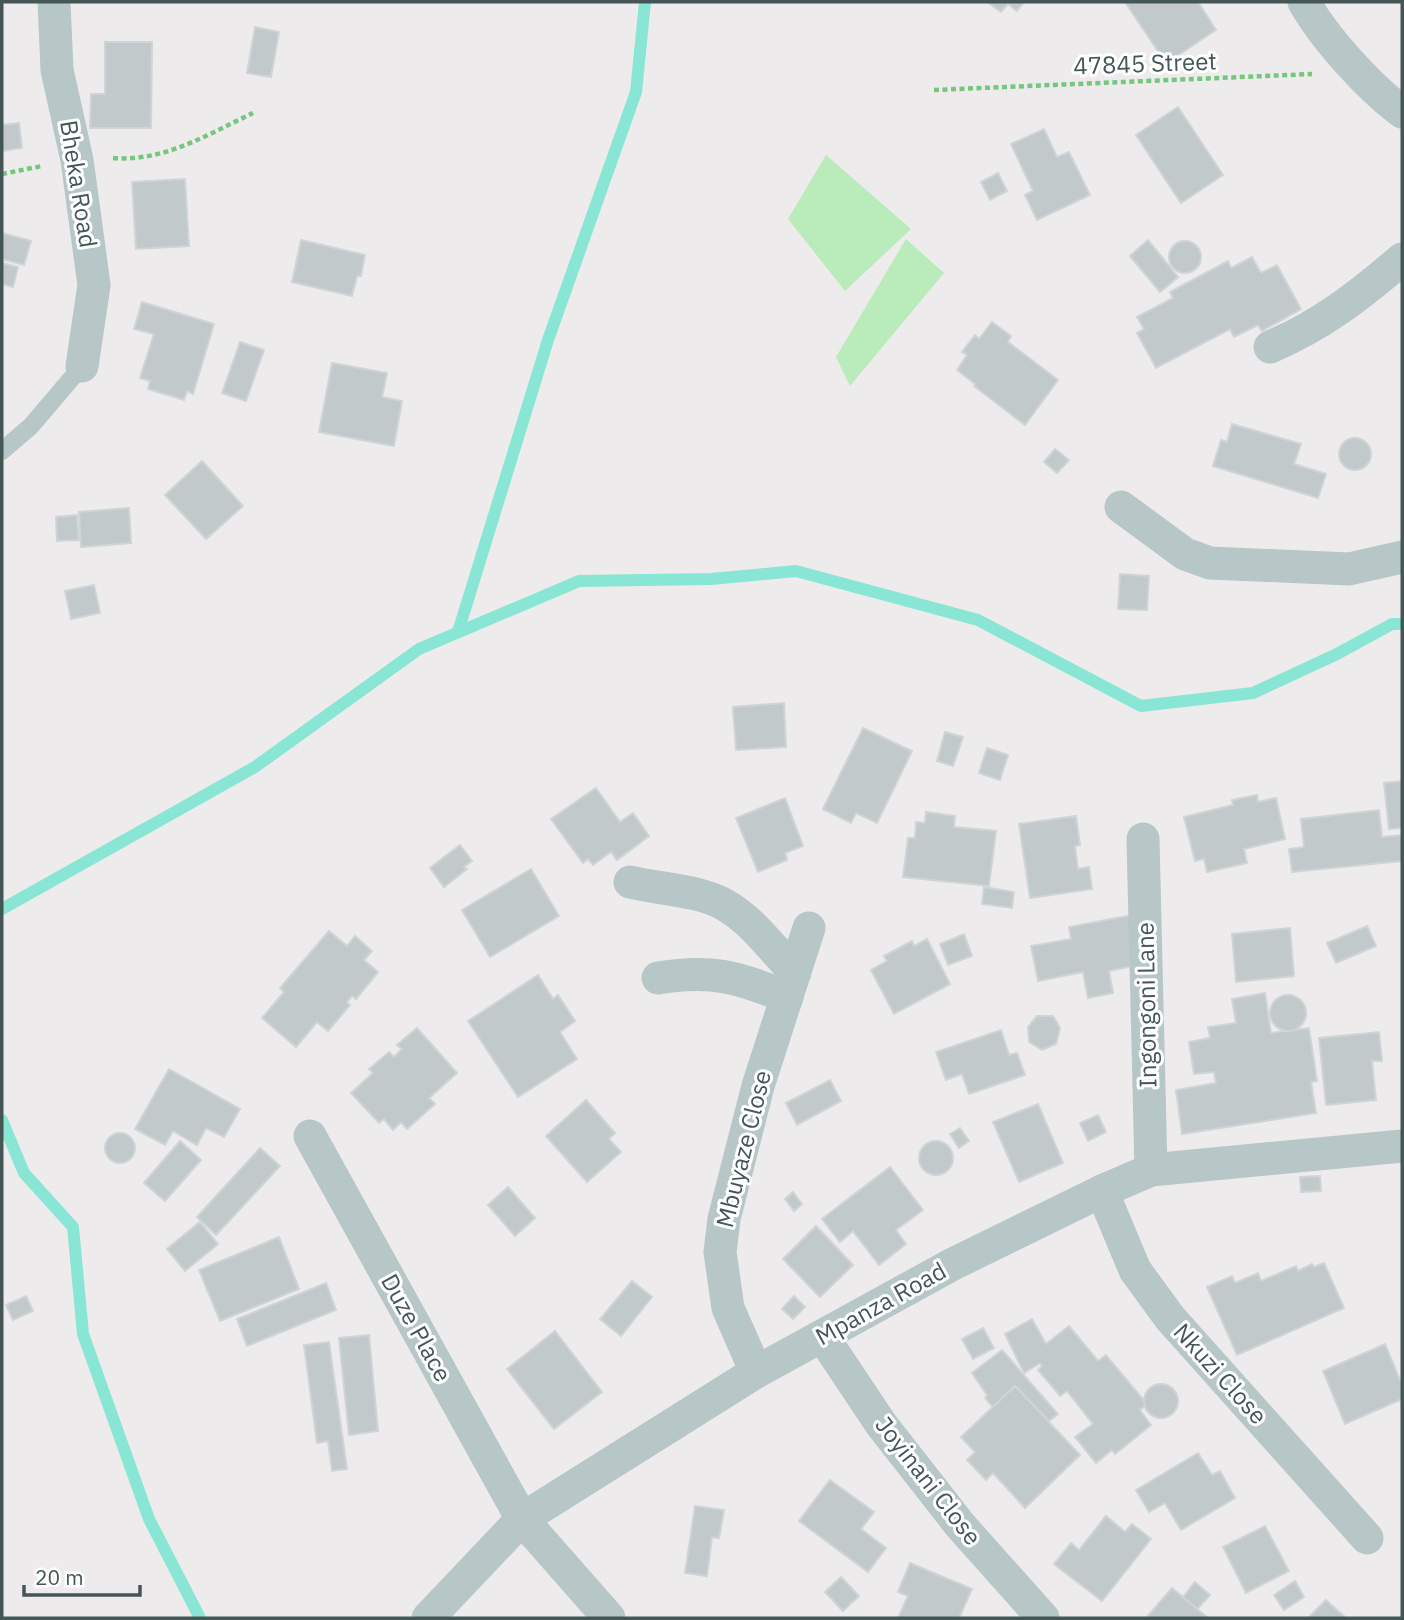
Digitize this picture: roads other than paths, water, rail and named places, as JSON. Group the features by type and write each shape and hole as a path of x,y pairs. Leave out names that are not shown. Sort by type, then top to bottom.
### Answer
{"street":[{"name":"Bheka Road","path":"54,2 57,70 77,160 94,285 82,366"},
{"path":"1304,2 1359,72 1402,112"},
{"path":"1270,347 1304,332 1356,299 1402,259"},
{"path":"1121,507 1185,555 1210,563 1349,569 1402,557"},
{"name":"Ingongoni Lane","path":"1143,839 1151,1170"},
{"path":"630,882 723,904 743,918 791,985"},
{"name":"Mbuyaze Close","path":"756,1372 728,1308 720,1252 724,1219 754,1099 810,928"},
{"path":"658,978 700,973 791,985"},
{"name":"Duze Place","path":"310,1136 522,1519 609,1618"},
{"name":"Mpanza Road","path":"428,1618 522,1519 756,1372 953,1264 1102,1191 1151,1170 1402,1146"},
{"name":"Nkuzi Close","path":"1102,1191 1135,1270 1170,1318 1367,1538"},
{"name":"Joyinani Close","path":"822,1337 881,1424 960,1525 1043,1618"}],"lane":[{"path":"2,452 32,426 82,366"}],"waterway":[{"path":"458,632 548,340 636,92 645,2"},
{"path":"2,909 255,767 419,649 579,581 711,579 796,571 978,620 1141,706 1253,693 1337,654 1392,624 1402,624"},
{"path":"2,1120 24,1173 73,1227 83,1334 149,1519 200,1618"}]}
